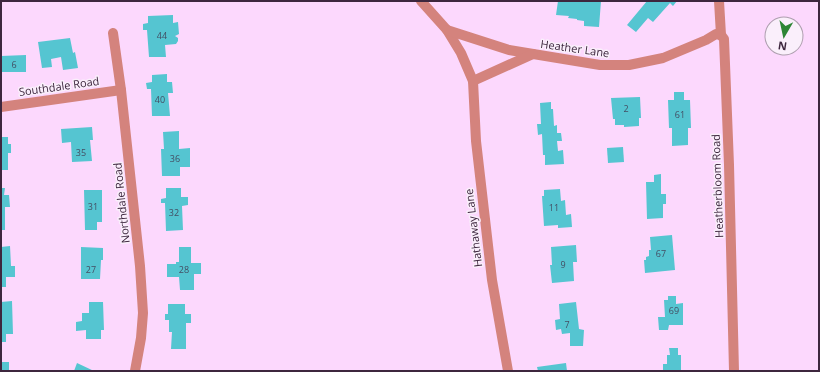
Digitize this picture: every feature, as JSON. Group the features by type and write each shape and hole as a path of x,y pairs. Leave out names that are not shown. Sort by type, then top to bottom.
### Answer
{"street":[{"name":"Hathaway Lane","path":"422,1 447,30 461,53 473,81 476,141 492,280 508,371"},
{"name":"Heatherbloom Road","path":"719,1 721,35 724,39 734,371"},
{"name":"Heather Lane","path":"447,30 509,50 600,65 629,65 663,58 706,40 716,34 721,35"},
{"name":"Northdale Road","path":"113,33 121,90 140,266 143,313 141,338 135,371"},
{"path":"473,81 533,54"},
{"name":"Southdale Road","path":"1,107 121,90"}],"building":[{"path":"558,1 601,1 599,27 584,26 584,21 568,18 569,16 556,15"},
{"path":"647,1 677,1 673,6 670,3 653,22 648,18 636,32 627,25"},
{"path":"173,15 173,23 178,22 179,34 175,36 178,38 178,41 176,44 165,45 166,57 149,57 147,30 143,30 143,24 148,23 148,16"},
{"path":"70,38 73,53 75,52 78,68 63,70 61,57 51,59 52,67 42,68 38,42"},
{"path":"26,55 26,72 1,72 1,56"},
{"path":"167,74 167,82 172,82 173,93 168,93 170,116 152,116 151,89 147,89 146,83 152,82 152,75"},
{"path":"674,92 684,92 684,100 690,100 691,128 688,128 688,145 672,146 672,128 669,128 668,100 674,100"},
{"path":"640,97 641,118 639,118 639,126 624,127 624,125 615,125 611,98"},
{"path":"551,102 554,126 557,125 557,133 561,133 562,141 557,141 558,151 563,150 564,164 545,165 542,134 538,135 537,124 541,124 540,103"},
{"path":"92,127 93,140 90,140 92,161 72,162 71,142 62,143 61,129"},
{"path":"179,131 179,149 190,148 190,167 180,167 180,176 162,176 161,149 164,149 163,132"},
{"path":"1,137 8,137 8,144 11,144 11,153 8,153 8,170 1,170"},
{"path":"623,147 624,162 608,163 607,148"},
{"path":"661,174 661,194 666,194 666,204 663,204 663,218 647,219 646,182 654,182 654,175"},
{"path":"1,188 5,188 4,195 9,195 10,207 5,207 5,230 1,230"},
{"path":"166,188 181,188 181,197 188,197 188,205 182,206 183,230 166,231 165,203 161,203 161,199 166,198"},
{"path":"560,189 561,201 565,200 566,215 571,214 572,227 558,228 558,225 544,226 542,196 544,196 544,190"},
{"path":"84,190 102,190 102,222 97,222 97,230 85,230"},
{"path":"672,235 675,270 645,273 644,260 646,260 646,257 649,256 649,250 651,250 650,237"},
{"path":"576,245 577,262 573,262 574,281 552,283 550,265 552,265 551,247"},
{"path":"10,246 11,266 15,266 15,277 6,277 6,287 1,287 1,247"},
{"path":"81,247 103,248 100,279 81,279"},
{"path":"179,247 191,247 191,263 201,263 201,274 194,274 194,290 180,290 179,277 167,277 167,264 176,264 176,262 179,262"},
{"path":"668,296 676,296 676,304 683,303 683,325 669,325 668,330 659,330 658,317 665,317 664,300 668,300"},
{"path":"12,301 13,334 6,334 6,342 1,342 1,302"},
{"path":"89,302 103,302 104,330 101,330 101,339 86,339 86,330 76,331 76,322 82,321 82,313 89,313"},
{"path":"576,302 579,329 584,330 583,346 570,346 570,333 562,334 561,329 556,330 555,320 560,319 559,304"},
{"path":"168,304 185,304 185,314 191,314 191,323 186,323 186,349 171,349 172,332 169,332 169,320 165,320 165,314 168,314"},
{"path":"669,348 678,348 678,355 681,355 681,371 663,371 663,364 667,364 667,355 670,355"},
{"path":"1,362 9,362 9,371 1,371"},
{"path":"77,363 94,371 74,371"},
{"path":"566,363 567,371 538,371 537,367"}]}
